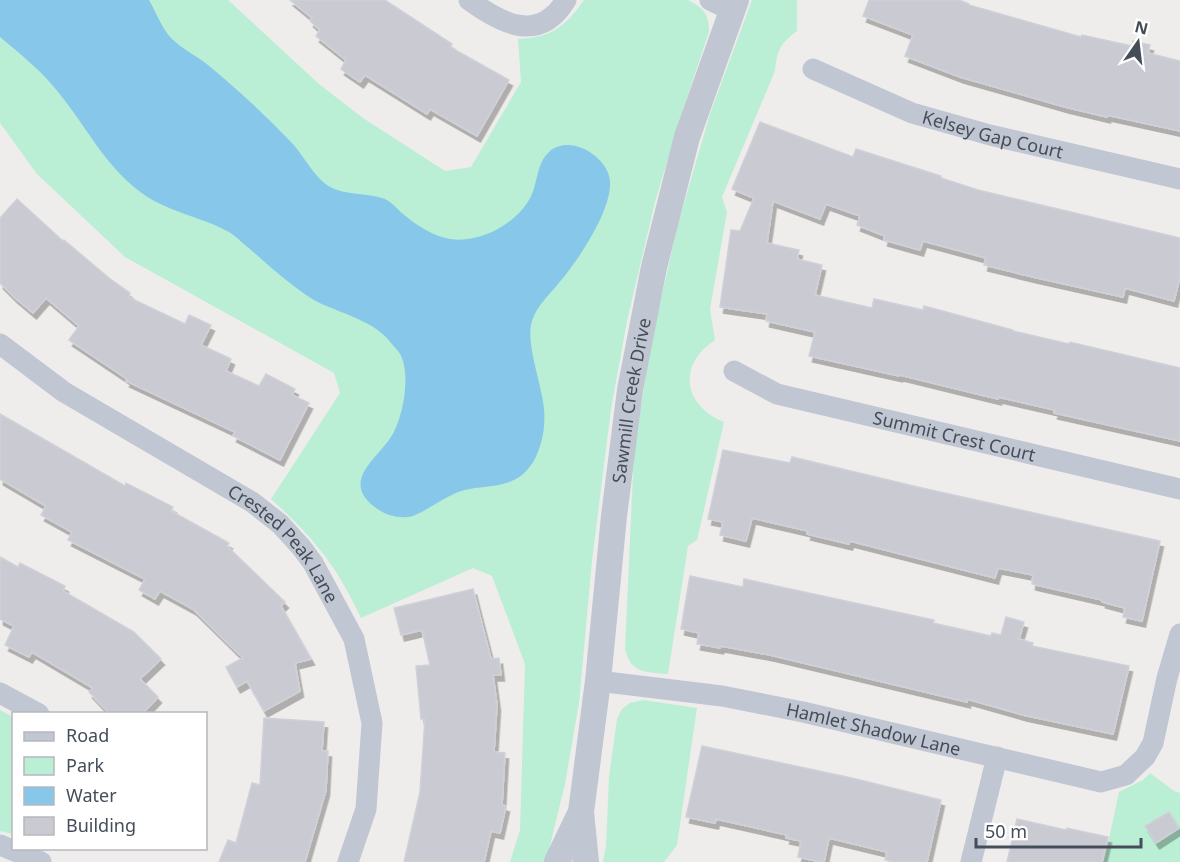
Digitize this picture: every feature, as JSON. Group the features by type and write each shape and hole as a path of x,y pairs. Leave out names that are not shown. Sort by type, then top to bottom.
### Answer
{"street":[{"path":"469,0 492,17 518,25 533,26 549,20 566,0"},
{"name":"Sawmill Creek Drive","path":"586,862 581,812 630,390 651,278 687,137 726,3"},
{"name":"Kelsey Gap Court","path":"813,69 912,113 990,135 1180,179"},
{"name":"Crested Peak Lane","path":"0,344 64,392 252,502 280,524 302,547 354,639 372,723 366,809 348,862"},
{"name":"Summit Crest Court","path":"734,371 777,394 1180,489"},
{"name":"Hamlet Shadow Lane","path":"597,681 722,696 803,712 1101,782 1126,776 1144,760 1153,743 1167,678 1180,634"},
{"path":"0,693 35,712"},
{"path":"971,862 997,757"},
{"name":"Sawmill Creek Drive","path":"557,862 581,812"},
{"path":"16,850 39,857"}],"green space":[{"path":"0,0 228,0 319,84 363,118 445,171 471,167 521,82 518,39 540,36 556,29 570,18 584,0 688,0 704,12 709,32 655,202 627,321 611,409 592,561 579,703 565,784 546,862 510,862 520,830 525,664 492,576 473,568 361,618 343,583 323,553 271,499 340,393 334,373 125,257 37,174 0,123"},
{"path":"752,0 797,0 797,31 780,48 775,71 722,197 727,212 710,309 715,340 695,361 690,372 690,384 693,395 700,406 710,415 724,422 697,540 688,546 668,674 646,672 631,663 625,649 634,451 651,343 678,224 710,114"},
{"path":"643,700 697,708 677,845 664,862 603,862 606,846 609,777 617,719 622,709 630,703"},
{"path":"0,710 12,716 12,834 0,831"},
{"path":"1150,773 1180,793 1180,862 1104,862 1119,792 1143,780"}],"water":[{"path":"0,0 149,0 168,35 208,65 259,110 293,144 313,171 328,186 385,199 419,226 444,238 462,240 474,238 509,222 518,214 532,194 545,156 557,147 577,146 595,156 608,172 610,181 605,207 583,250 540,306 530,330 544,416 539,448 528,469 521,476 505,483 461,491 409,517 387,514 367,500 361,490 364,472 391,437 402,409 405,377 399,352 383,334 373,327 306,295 229,232 160,204 126,180 103,154 47,79 0,37"}],"building":[{"path":"290,0 385,0 452,44 450,47 509,80 477,136 430,109 427,114 365,75 360,82 341,69 346,60 316,36 320,30 310,21 312,18"},
{"path":"869,0 959,0 969,5 1081,37 1082,35 1132,46 1133,41 1150,45 1148,53 1180,61 1180,131 1065,107 960,77 905,56 913,35 863,16"},
{"path":"760,122 853,157 856,149 978,190 1180,238 1180,277 1174,301 1125,288 1123,297 1033,277 984,265 986,258 923,241 920,250 884,240 885,236 857,225 860,216 826,204 820,219 773,201 767,243 799,250 797,259 822,265 815,295 872,308 874,299 923,310 924,306 1013,331 1180,368 1180,441 1054,413 1055,410 809,356 815,332 766,321 767,314 720,307 731,230 740,231 754,198 732,189"},
{"path":"17,199 63,241 130,293 128,297 185,324 189,315 211,325 201,345 231,359 226,371 259,386 266,374 295,389 292,395 309,403 280,460 233,436 235,432 126,381 127,379 69,340 79,326 46,298 33,313 14,297 0,283 0,218"},
{"path":"0,414 125,486 126,483 173,507 171,511 229,543 227,546 285,602 281,606 311,659 295,663 300,691 264,711 247,681 237,687 226,667 243,658 193,609 160,591 155,599 139,590 145,579 68,540 72,532 41,515 46,506 0,479"},
{"path":"723,450 790,463 792,457 1160,541 1142,621 1123,617 1125,608 1102,602 1102,600 1032,584 1033,575 998,568 995,578 850,541 849,544 807,534 808,531 752,518 746,541 720,535 723,522 708,519"},
{"path":"0,557 18,567 20,563 65,586 63,591 134,632 161,659 140,679 158,697 144,712 108,712 89,692 93,688 32,652 29,657 5,645 14,626 0,619"},
{"path":"690,576 743,587 744,579 934,620 933,623 991,636 992,633 1001,635 1006,617 1024,622 1019,639 1033,643 1032,646 1129,666 1113,734 770,655 697,644 699,633 681,629"},
{"path":"473,589 491,659 499,658 501,675 493,675 497,705 494,752 505,753 502,805 506,806 500,833 491,831 484,862 404,862 420,792 425,719 421,719 416,666 430,665 422,630 401,635 394,608"},
{"path":"264,718 324,722 322,751 328,751 326,790 305,862 219,862 228,840 236,843 252,783 260,785"},
{"path":"702,746 852,778 941,800 927,862 885,860 887,852 829,838 824,862 821,862 798,857 801,841 786,838 787,835 716,819 715,823 686,817"},
{"path":"1169,812 1179,828 1156,843 1145,826"},
{"path":"1017,819 1108,837 1102,862 1007,862"}]}
